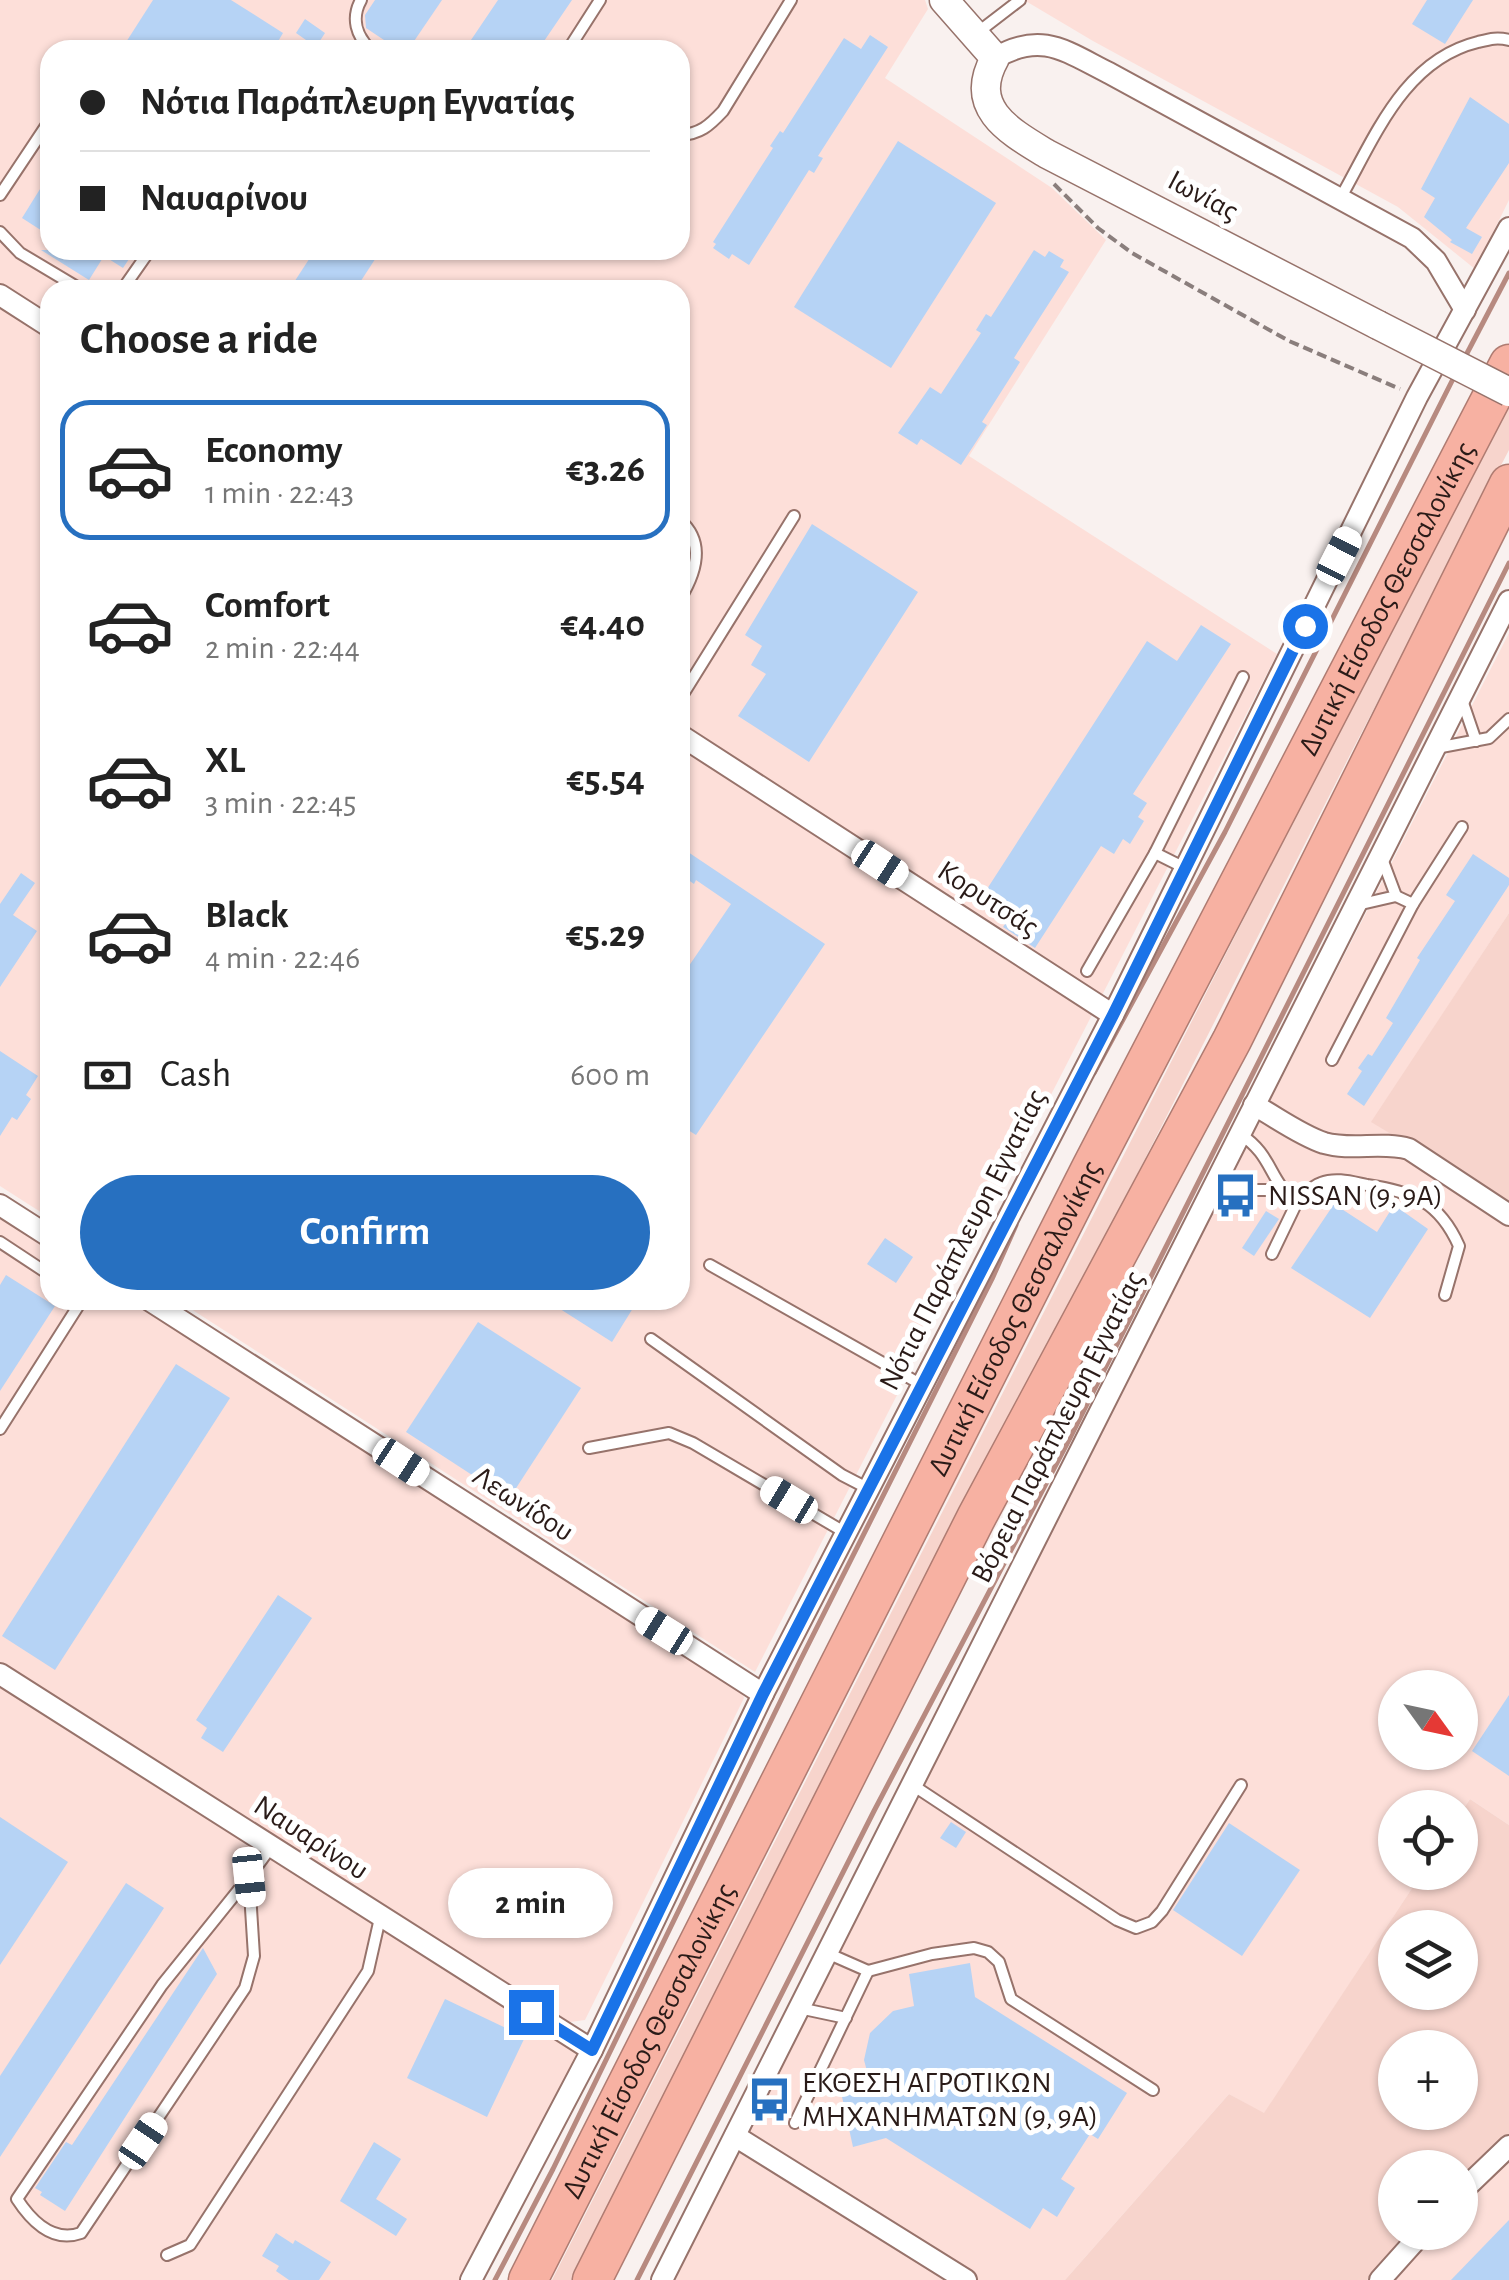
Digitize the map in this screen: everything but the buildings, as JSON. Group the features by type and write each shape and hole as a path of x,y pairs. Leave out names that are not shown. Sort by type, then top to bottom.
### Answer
{"highway":[{"name":"Δυτική Είσοδος Θεσσαλονίκης","path":"528,2280 1082,1186 1509,364"},
{"name":"Δυτική Είσοδος Θεσσαλονίκης","path":"592,2280 976,1518 1232,1040 1509,484"}],"street":[{"path":"944,0 994,58 1016,46 1058,48 1341,198 1426,250 1465,310"},
{"name":"Ιωνίας","path":"994,58 985,78 984,92 990,108 998,120 1027,142 1509,392"},
{"name":"Νότια Παράπλευρη Εγνατίας","path":"471,2280 592,2050 763,1694 1113,1015 1416,397 1509,228"},
{"path":"0,295 40,321"},
{"name":"Βόρεια Παράπλευρη Εγνατίας","path":"662,2280 1509,601"},
{"name":"Κορυτσάς","path":"690,741 1113,1015"},
{"path":"1254,1105 1324,1142 1409,1149 1509,1214"},
{"path":"2,1212 40,1232"},
{"name":"Λεωνίδου","path":"165,1310 763,1694"},
{"name":"Ναυαρίνου","path":"0,1674 592,2050"},
{"path":"736,2136 966,2280"},
{"path":"1478,2176 1509,2146"},
{"path":"1380,2280 1407,2250"}],"lane":[{"path":"361,0 355,22 362,40"},
{"path":"574,40 600,0"},
{"path":"690,134 709,126 722,111 791,0"},
{"path":"974,35 1020,0"},
{"path":"1341,198 1399,95 1430,62 1466,45 1498,37 1509,40"},
{"path":"0,194 40,135"},
{"path":"0,232 20,253 65,280"},
{"path":"690,684 794,516"},
{"path":"690,534 696,542 697,558 690,575"},
{"path":"1088,971 1155,853 1243,677"},
{"path":"1461,696 1476,740"},
{"path":"1434,748 1489,738 1509,719"},
{"path":"1332,1060 1413,904 1462,827"},
{"path":"1155,853 1186,868"},
{"path":"1380,855 1396,896"},
{"path":"1356,905 1396,896 1413,904"},
{"path":"1240,1134 1257,1145 1269,1161 1280,1190 1297,1202"},
{"path":"1272,1254 1297,1202 1316,1184 1336,1180 1401,1190 1430,1203 1451,1226 1459,1246 1445,1295"},
{"path":"1214,1184 1280,1190"},
{"path":"0,1242 40,1268"},
{"path":"710,1265 922,1384"},
{"path":"0,1429 76,1310"},
{"path":"651,1338 842,1476 868,1489"},
{"path":"589,1448 669,1433 693,1442 846,1532"},
{"path":"910,1784 1117,1920 1136,1928 1152,1922 1162,1911 1242,1786"},
{"path":"249,1877 254,1956 246,1988 82,2233 66,2237 50,2233 25,2212 17,2199 162,1986 272,1847"},
{"path":"168,2255 190,2245 368,1971 380,1918"},
{"path":"826,1953 868,1971 932,1954 974,1948 988,1952 999,1962 1011,1999 1153,2090"},
{"path":"796,2124 868,1971"},
{"path":"799,2008 846,2018"}],"path":[{"path":"1053,182 1098,228 1132,253 1289,341 1416,397"}],"shaded area":[{"path":"0,0 925,0 928,9 885,78 1052,188 1106,240 969,456 1277,654 755,1672 193,1310 690,1310 690,280 40,280 40,1212 0,1186"},
{"path":"1024,0 1509,0 1509,200 1475,269 1398,207"},
{"path":"1509,397 1509,450 1354,747 576,2280 552,2280"},
{"path":"1509,633 1509,913 1372,1122 1509,1205 1509,1825 1478,1804 1478,1790 1378,1790 1378,1890 1411,1890 1398,1910 1378,1910 1378,1940 1264,2114 1229,2094 1065,2280 668,2280"},
{"path":"1509,913 1509,1205 1371,1122"},
{"path":"0,1214 40,1240 40,1310 150,1310 742,1691 744,1698 585,2020 563,2023 0,1662"},
{"path":"0,1671 592,2050 471,2280 0,2280"},
{"path":"1478,1804 1509,1825 1509,2138 1478,2169 1478,2150 1378,2150 1378,2250 1397,2250 1367,2280 1065,2280 1229,2094 1264,2113 1378,1940 1378,2010 1478,2010 1478,1910 1398,1910 1411,1890 1478,1890"},
{"path":"1509,2138 1509,2280 1367,2280 1397,2250 1478,2250 1478,2169"}],"waterway":[{"path":"1464,359 1509,273"},
{"path":"1094,1073 1225,832 1454,377"},
{"path":"637,2280 874,1811 1070,1438 1509,563"},
{"path":"495,2280 1016,1225"}],"place":[{"name":"NISSAN (9, 9Α)","path":"1235,1196"},
{"name":"ΕΚΘΕΣΗ ΑΓΡΟΤΙΚΩΝ ΜΗΧΑΝΗΜΑΤΩΝ (9, 9Α)","path":"769,2100"}],"route":[{"path":"531,2012 592,2050 763,1694 1113,1015 1305,626"}]}
